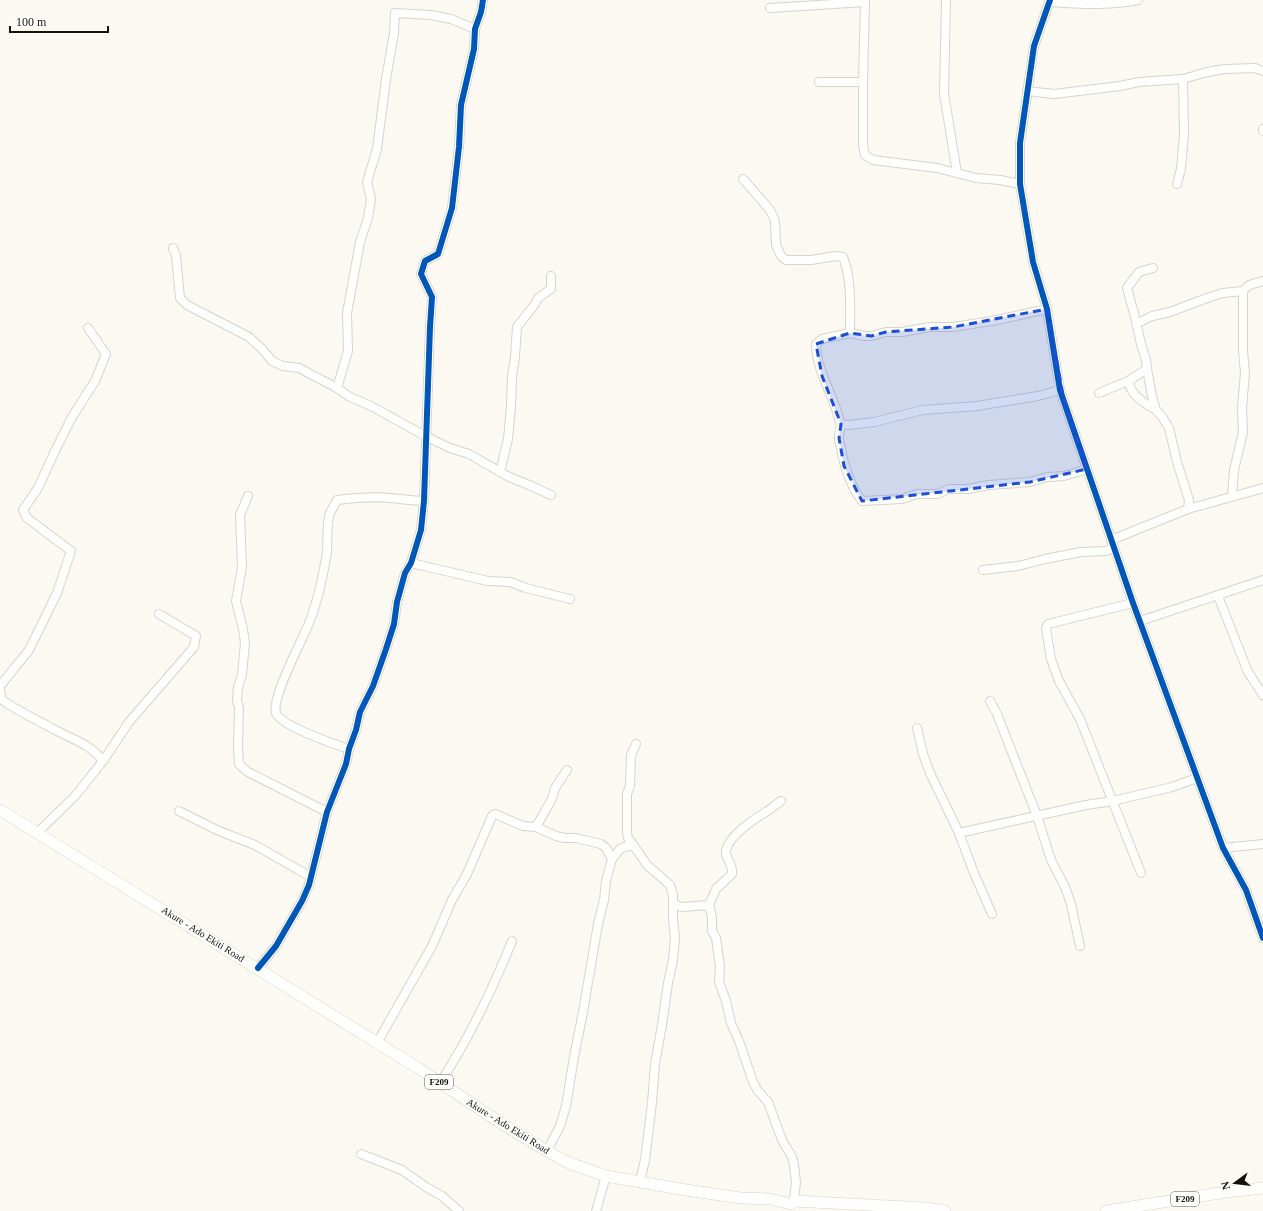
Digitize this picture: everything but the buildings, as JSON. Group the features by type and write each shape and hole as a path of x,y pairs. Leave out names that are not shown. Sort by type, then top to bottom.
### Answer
{"main road":[{"name":"Akure - Ado Ekiti Road","path":"0,810 258,968 491,1117 569,1163 606,1176 741,1198 770,1199 792,1205 925,1208 945,1211"},
{"name":"F209","path":"1106,1211 1226,1192 1263,1188"}],"street":[{"path":"258,968 276,946 302,901 309,885 327,812 334,791 341,780 346,764 348,749 356,730 360,712 373,686 386,649 394,624 397,602 405,573 411,563 421,530 424,501 432,297 421,274 425,260 438,254 452,208 459,147 461,105 474,49 475,29 481,12 483,0"},
{"path":"946,0 944,94 957,173"},
{"path":"1138,0 1099,4 1073,4 1050,1 1034,46 1020,143 1020,184 1033,262 1047,309 1060,390 1112,544 1197,778 1223,848 1246,890 1263,938"},
{"path":"770,8 865,1 863,145 865,155 873,160 938,168 976,178 1000,180 1020,184"},
{"path":"337,388 348,351 347,313 360,242 368,218 371,199 367,182 377,149 386,79 394,33 395,13 431,15 450,19 475,29"},
{"path":"1027,91 1054,94 1140,82 1183,79 1207,72 1225,69 1256,68 1263,71"},
{"path":"1177,184 1181,168 1184,134 1183,79"},
{"path":"819,82 863,82"},
{"path":"743,179 770,210 775,221 776,245 780,256 786,260 811,260 843,256 847,265 850,300 850,333"},
{"path":"174,248 180,298 187,305 249,337 272,361 283,366 299,368 337,388 350,397 371,406 427,437 450,448 468,454 509,477 551,495"},
{"path":"1153,268 1139,272 1127,288 1146,360 1156,410"},
{"path":"500,472 508,439 512,406 512,377 517,327 538,298 551,289 551,276"},
{"path":"1136,324 1152,316 1170,312 1223,293 1243,291 1249,285 1263,281"},
{"path":"1232,496 1234,470 1243,432 1242,408 1245,373 1242,351 1243,291"},
{"path":"1047,309 992,321 953,327 929,327 902,332 886,332 871,336 850,333 822,340 816,344 816,351 822,376 832,396 841,424 839,438 844,466 850,483 862,501 902,499 917,494 937,494 949,489 968,489 1030,482 1048,477 1064,476 1087,468"},
{"path":"88,328 106,354 95,381 72,417 54,451 38,488 23,510 27,518 71,551 57,593 29,650 0,687 1,699 8,704 60,732 85,743 104,761"},
{"path":"1099,393 1128,381 1147,369"},
{"path":"1128,381 1130,388 1137,399 1156,410 1169,428 1177,462 1189,500 1188,509"},
{"path":"841,424 849,425 874,422 923,410 977,406 1038,396 1060,390"},
{"path":"982,570 1018,566 1081,552 1106,551 1112,544 1188,509 1263,488"},
{"path":"248,496 240,515 242,568 236,601 245,643 242,676 238,687 236,700 239,708 238,764 248,772 327,812"},
{"path":"348,749 280,720 276,713 275,705 283,681 310,622 327,552 330,513 337,500 351,498 390,498 410,501 424,501"},
{"path":"411,563 488,581 510,582 526,588 570,599"},
{"path":"1140,621 1263,580"},
{"path":"1218,596 1248,672 1263,695"},
{"path":"1133,603 1048,624 1046,629 1051,659 1059,681 1080,719 1141,873"},
{"path":"37,833 75,796 104,761 129,722 194,647 196,636 159,614"},
{"path":"990,701 997,714 1051,860 1065,887 1071,904 1080,946"},
{"path":"917,728 923,754 930,773 959,833 974,873 992,914"},
{"path":"636,744 631,756 630,786 627,794 628,838 647,865 670,885 673,895 675,938 673,960 655,1064 645,1160 640,1182"},
{"path":"536,827 552,799 555,788 567,770"},
{"path":"959,833 1086,805 1113,801 1172,787 1197,778"},
{"path":"781,801 755,818 742,829 729,845 726,850 726,856 732,865 732,874 716,889 709,905 712,917 712,932 716,938 720,966 719,982 726,1001 731,1023 739,1041 753,1082 768,1102 782,1140 792,1157 796,1182 792,1205"},
{"path":"179,811 219,831 255,845 311,877"},
{"path":"377,1043 432,946 452,900 467,874 492,816 495,814 523,826 536,827 556,836 576,838 601,844 606,848 612,859"},
{"path":"547,1151 560,1126 566,1106 598,924 604,900 606,881 612,859 620,849 627,833"},
{"path":"1223,848 1263,844"},
{"path":"620,849 627,846 634,846"},
{"path":"673,904 682,907 709,905"},
{"path":"440,1083 462,1049 486,1001 512,941"},
{"path":"361,1154 402,1170 442,1196 459,1211"},
{"path":"596,1211 606,1176"}],"highlighted area":[{"path":"1047,309 1064,400 1087,469 1030,482 862,501 844,466 839,438 841,424 822,376 816,344 850,333 871,336 886,332 953,327"}],"cycle path":[{"path":"258,968 276,946 302,901 309,885 327,812 346,764 360,712 373,686 386,649 394,624 397,602 405,573 411,563 421,530 424,501 432,297 421,274 425,261 438,254 452,208 459,147 461,105 474,49 475,29 481,12 483,0"},
{"path":"1050,0 1034,46 1020,143 1020,184 1033,262 1047,309 1060,390 1133,603 1223,848 1246,890 1263,938"}]}
